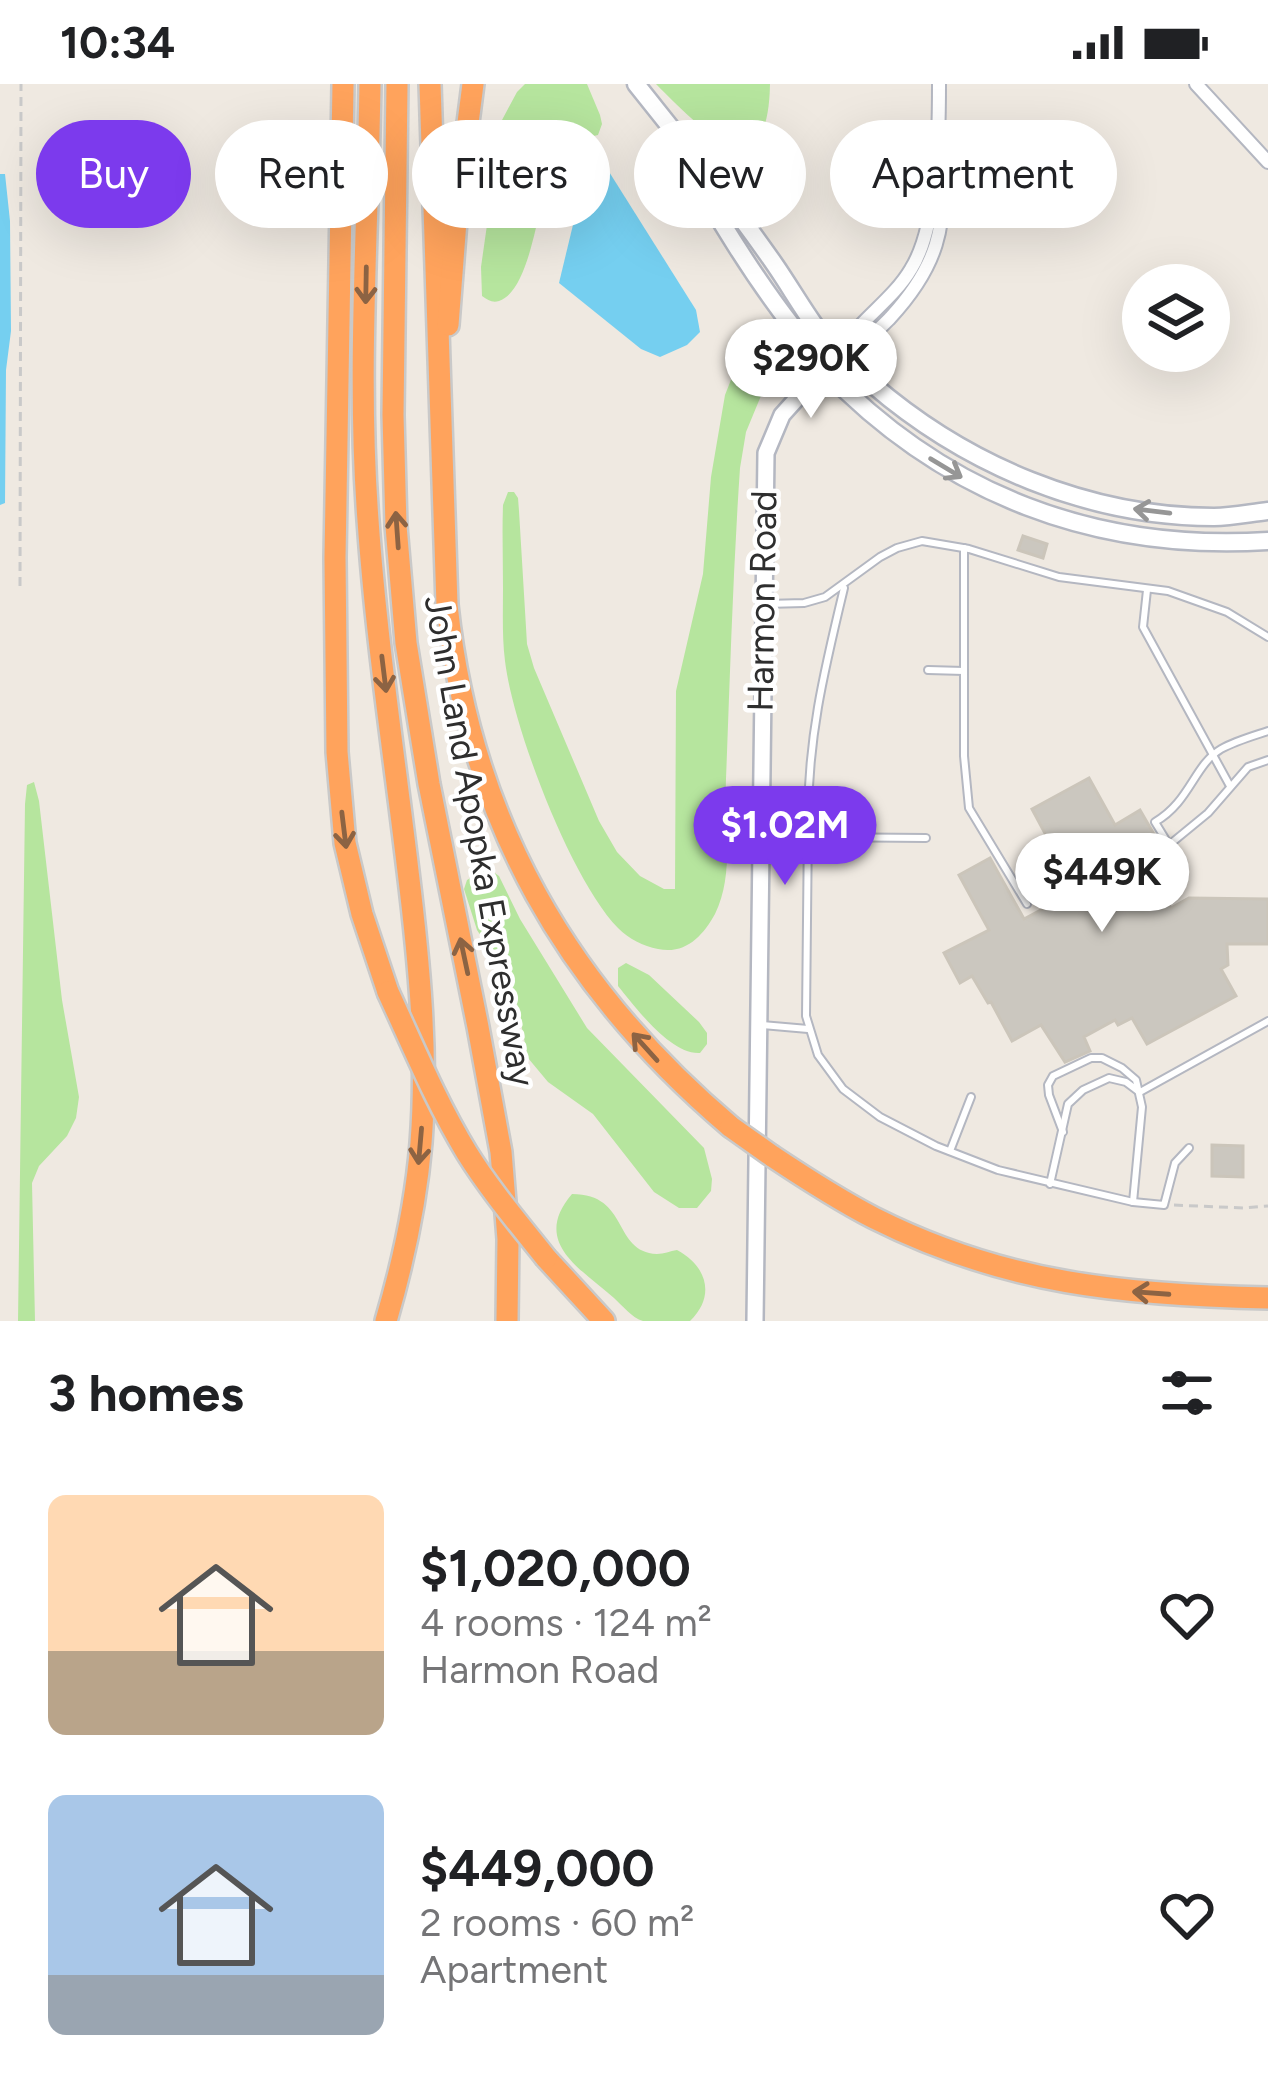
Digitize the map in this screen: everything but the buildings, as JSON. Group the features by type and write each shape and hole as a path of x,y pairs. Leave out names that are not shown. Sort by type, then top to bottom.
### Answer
{"highway":[{"path":"344,84 335,558 337,752 345,843 388,992 431,1088 481,1175 546,1258 604,1321"},
{"name":"John Land Apopka Expressway","path":"370,84 364,358 367,516 424,1036 421,1144 402,1266 386,1321"},
{"name":"John Land Apopka Expressway","path":"397,84 393,415 406,643 500,1152 508,1239 508,1321"},
{"path":"430,84 452,650 470,733 496,809 543,908 598,990 667,1071 731,1127 873,1218 996,1266 1100,1289 1268,1298"},
{"path":"440,410 473,84"}],"main road":[{"path":"639,85 733,242 824,368 924,455 1014,502 1090,527 1215,544 1268,541"},
{"path":"651,103 843,348 899,407 934,432 1025,478 1094,501 1148,512 1215,517 1268,511"}],"street":[{"name":"Harmon Road","path":"755,1321 766,452 782,415 895,291 920,253 939,133 939,84"},
{"path":"1203,86 1265,154"}],"lane":[{"path":"762,605 825,597 880,557 922,541 964,548 1059,577 1168,591 1227,612 1268,637"},
{"path":"964,548 964,756 969,808 1027,904"},
{"path":"845,585 808,764 806,1016 818,1055 843,1089 880,1117 998,1170 1050,1184 1164,1205 1175,1163 1189,1148"},
{"path":"1147,589 1143,627 1230,786"},
{"path":"928,670 964,671"},
{"path":"1268,731 1221,749 1184,798 1155,822 1169,845 1208,813 1248,767 1268,760"},
{"path":"760,837 808,825"},
{"path":"760,837 808,842 926,838"},
{"path":"1140,1093 1268,1021"},
{"path":"758,1025 810,1029"},
{"path":"1063,1132 1048,1095 1053,1076 1091,1058 1102,1058 1136,1080 1142,1107 1133,1202"},
{"path":"1050,1184 1068,1104 1083,1090 1118,1079 1140,1093"},
{"path":"950,1151 971,1097"}],"path":[{"path":"20,586 21,84"},
{"path":"1164,1205 1268,1206"}],"green space":[{"path":"525,84 587,84 601,120 502,120"},
{"path":"656,84 770,84 766,120 691,118"},
{"path":"487,228 536,228 528,259 511,293 499,301 482,296"},
{"path":"738,362 772,369 746,432 740,468 725,882 715,914 699,936 677,949 658,949 627,936 600,905 564,840 532,762 505,661 503,505 508,492 514,492 527,644 534,668 599,821 617,852 640,876 664,889 675,889 676,691 703,574 711,477 725,395"},
{"path":"34,782 79,1097 67,1136 39,1166 32,1183 35,1321 18,1321 25,804 27,785"},
{"path":"482,871 499,876 587,1028 704,1148 711,1191 697,1208 679,1208 654,1192 593,1114 548,1082 528,1058 515,994 477,930 464,889 467,880"},
{"path":"626,963 649,975 699,1022 707,1033 707,1044 700,1053 677,1046 634,1006 618,986 618,968"},
{"path":"572,1194 603,1203 643,1251 677,1250 695,1264 705,1292 690,1321 643,1321 575,1265 558,1240 556,1226"}],"water":[{"path":"610,173 634,211 634,228 644,228 696,310 700,332 687,345 660,357 641,349 559,283 572,228 610,228"},
{"path":"0,174 5,174 10,221 11,331 6,370 5,503 0,505"}]}
